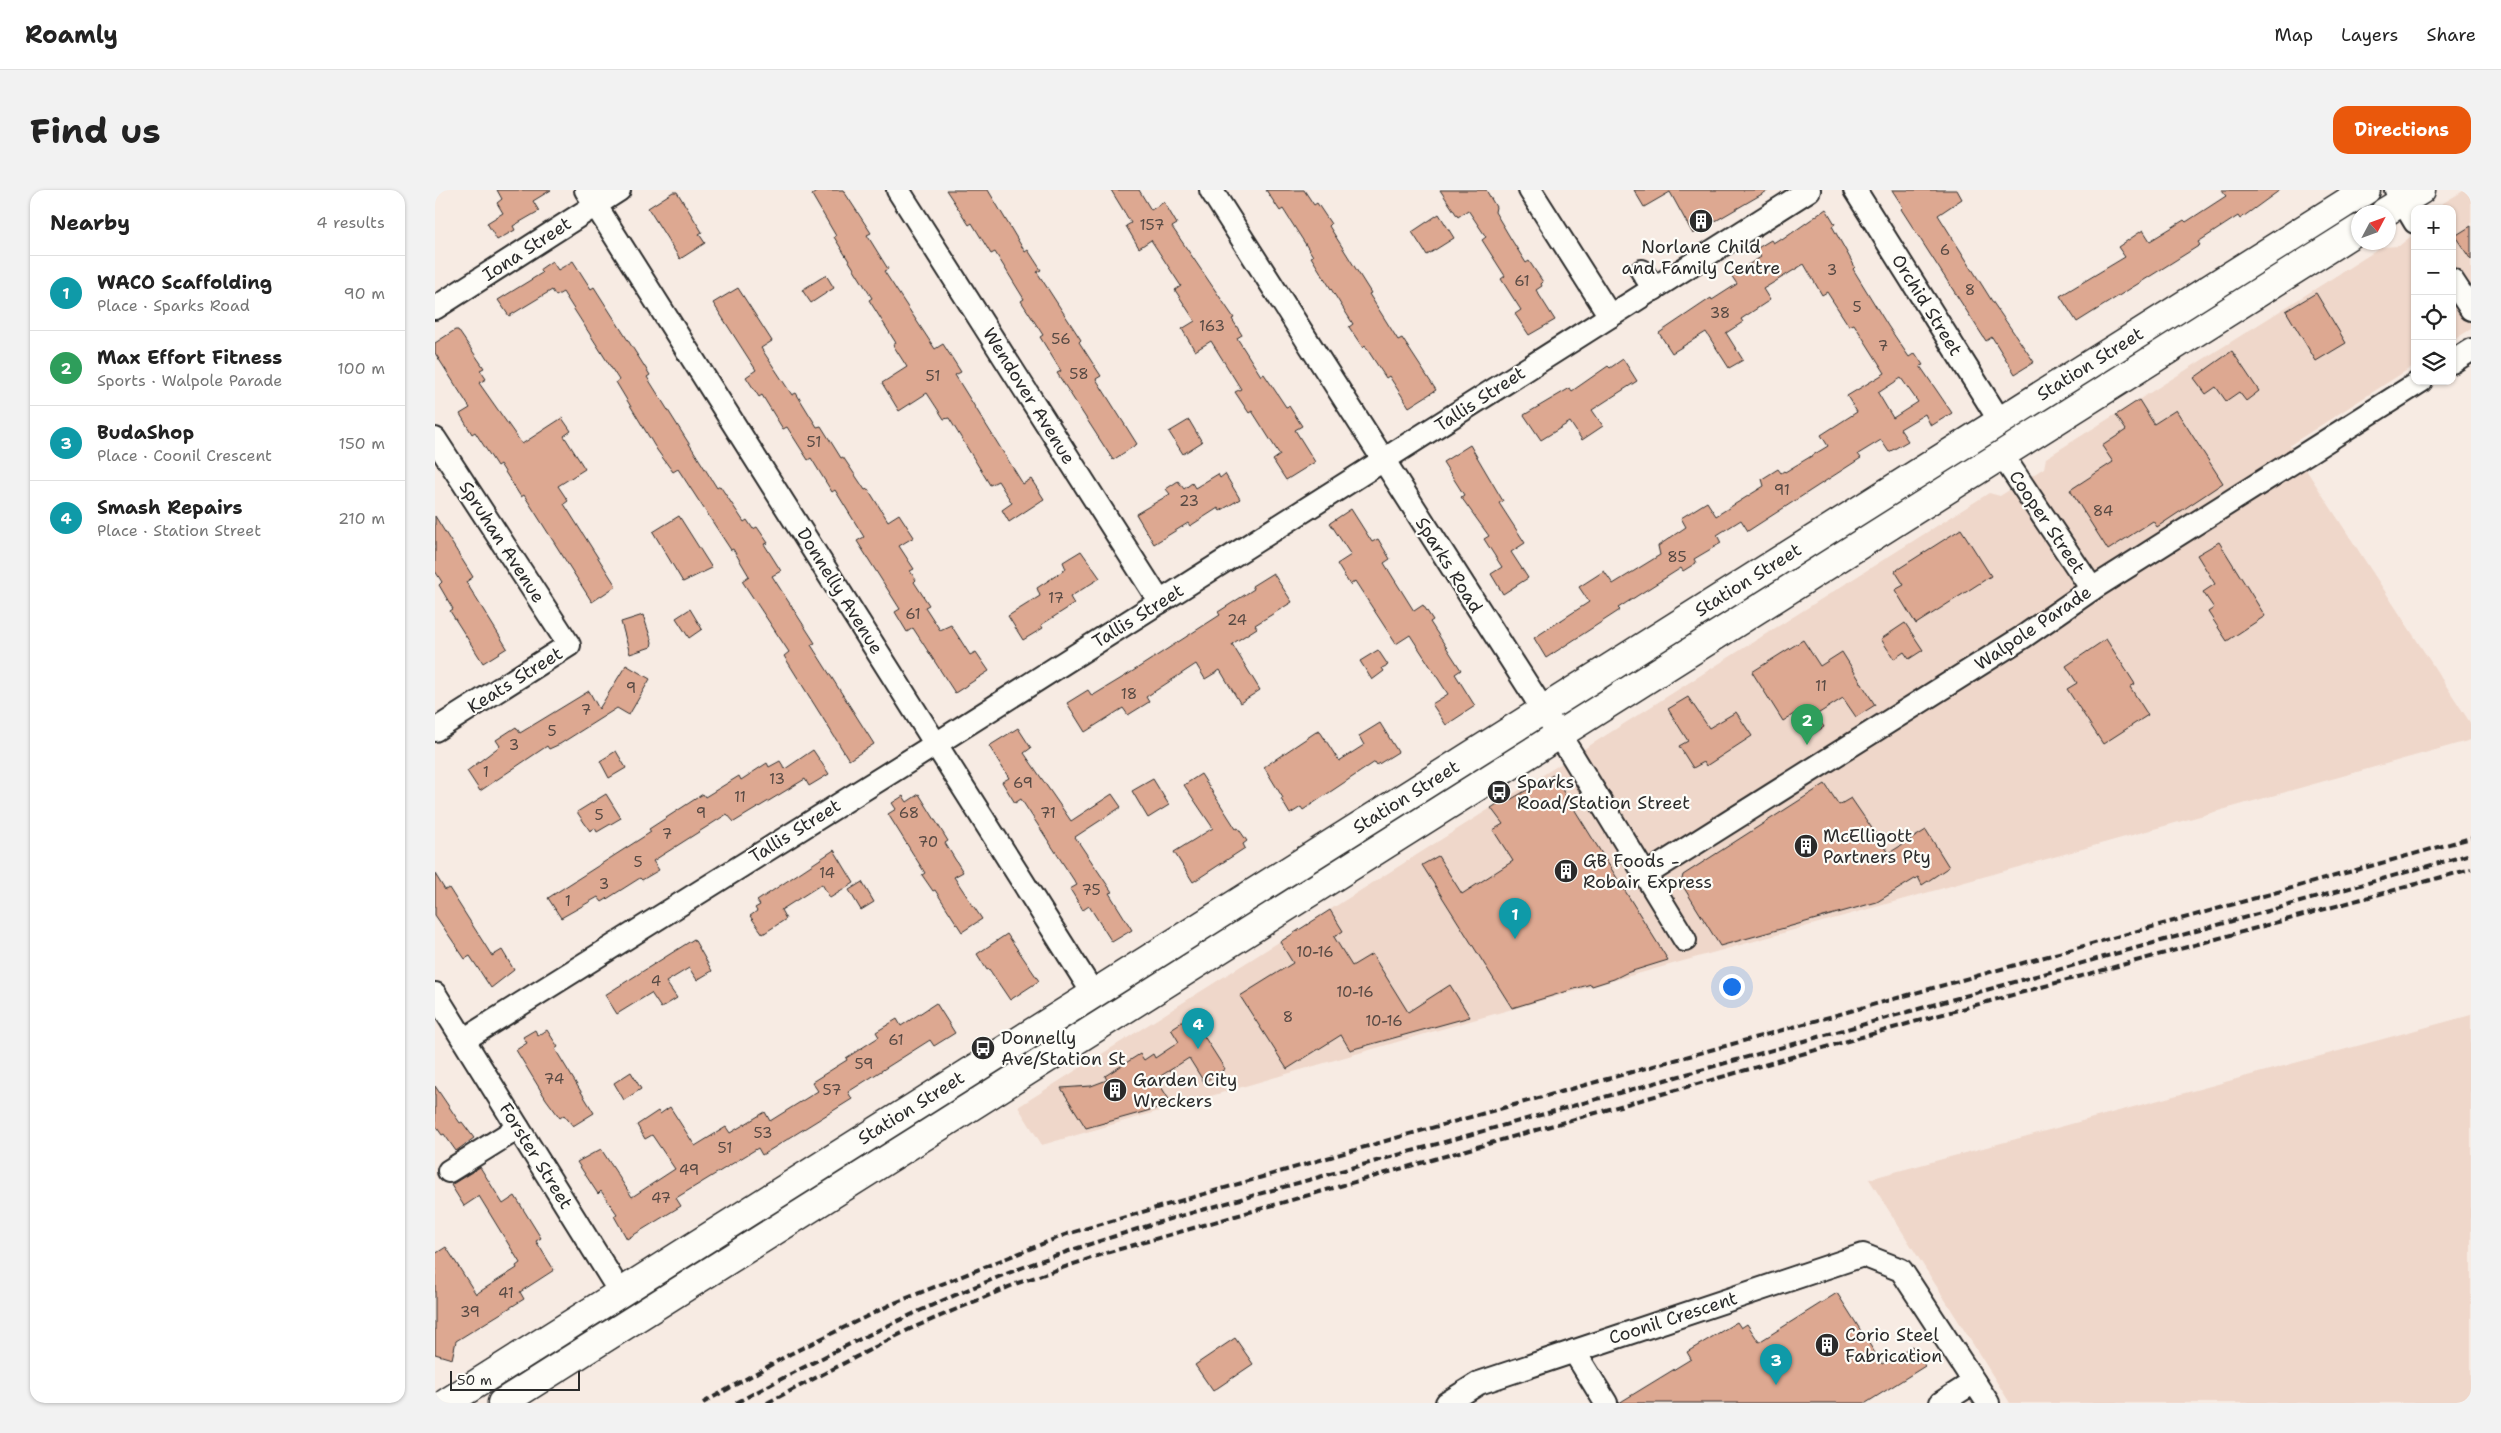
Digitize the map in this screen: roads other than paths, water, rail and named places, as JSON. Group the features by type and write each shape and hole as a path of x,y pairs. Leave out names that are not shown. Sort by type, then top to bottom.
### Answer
{"main road":[{"name":"Station Street","path":"446,1403 2366,190"},
{"name":"Station Street","path":"502,1403 2351,234"},
{"name":"Forster Street","path":"620,1292 636,1320"}],"street":[{"name":"Iona Street","path":"435,308 591,197 619,190"},
{"name":"Wendover Avenue","path":"898,190 1160,602"},
{"name":"Sparks Road","path":"1211,190 1559,735 1685,940"},
{"path":"1530,190 1611,316"},
{"name":"Tallis Street","path":"465,1039 936,744 1611,316 1648,280 1809,190"},
{"name":"Orchid Street","path":"1855,190 2000,421"},
{"name":"Donnelly Avenue","path":"591,197 1093,993"},
{"path":"2456,286 2471,309"},
{"path":"2456,359 2471,350"},
{"name":"Walpole Parade","path":"1645,875 2023,637 2092,589 2415,385"},
{"name":"Spruhan Avenue","path":"435,439 569,645"},
{"name":"Cooper Street","path":"2002,455 2092,589"},
{"name":"Keats Street","path":"435,730 569,645"},
{"name":"Forster Street","path":"435,994 465,1039 620,1292"},
{"path":"449,1171 518,1128"},
{"name":"Coonil Crescent","path":"1447,1403 1479,1382 1863,1255 1901,1270 1974,1382"},
{"path":"1573,1351 1606,1403"},
{"path":"1941,1403 1974,1382 1988,1403"}],"railway":[{"path":"703,1403 790,1354 892,1304 1067,1234 1406,1135 2471,838"},
{"path":"736,1403 839,1349 944,1300 1034,1263 1109,1238 1166,1220 2471,854"},
{"path":"767,1403 910,1329 1018,1283 1106,1253 1914,1022 2471,869"}],"place":[{"name":"Norlane Child and Family Centre","path":"1701,221"},
{"name":"Max Effort Fitness","path":"1807,745"},
{"name":"Sparks Road/Station Street","path":"1499,792"},
{"name":"McElligott Partners Pty","path":"1806,846"},
{"name":"GB Foods - Robair Express","path":"1566,871"},
{"name":"WACO Scaffolding","path":"1515,939"},
{"name":"Donnelly Ave/Station St","path":"983,1048"},
{"name":"Smash Repairs","path":"1198,1049"},
{"name":"Garden City Wreckers","path":"1115,1090"},
{"name":"Corio Steel Fabrication","path":"1827,1345"},
{"name":"BudaShop","path":"1776,1385"}]}
